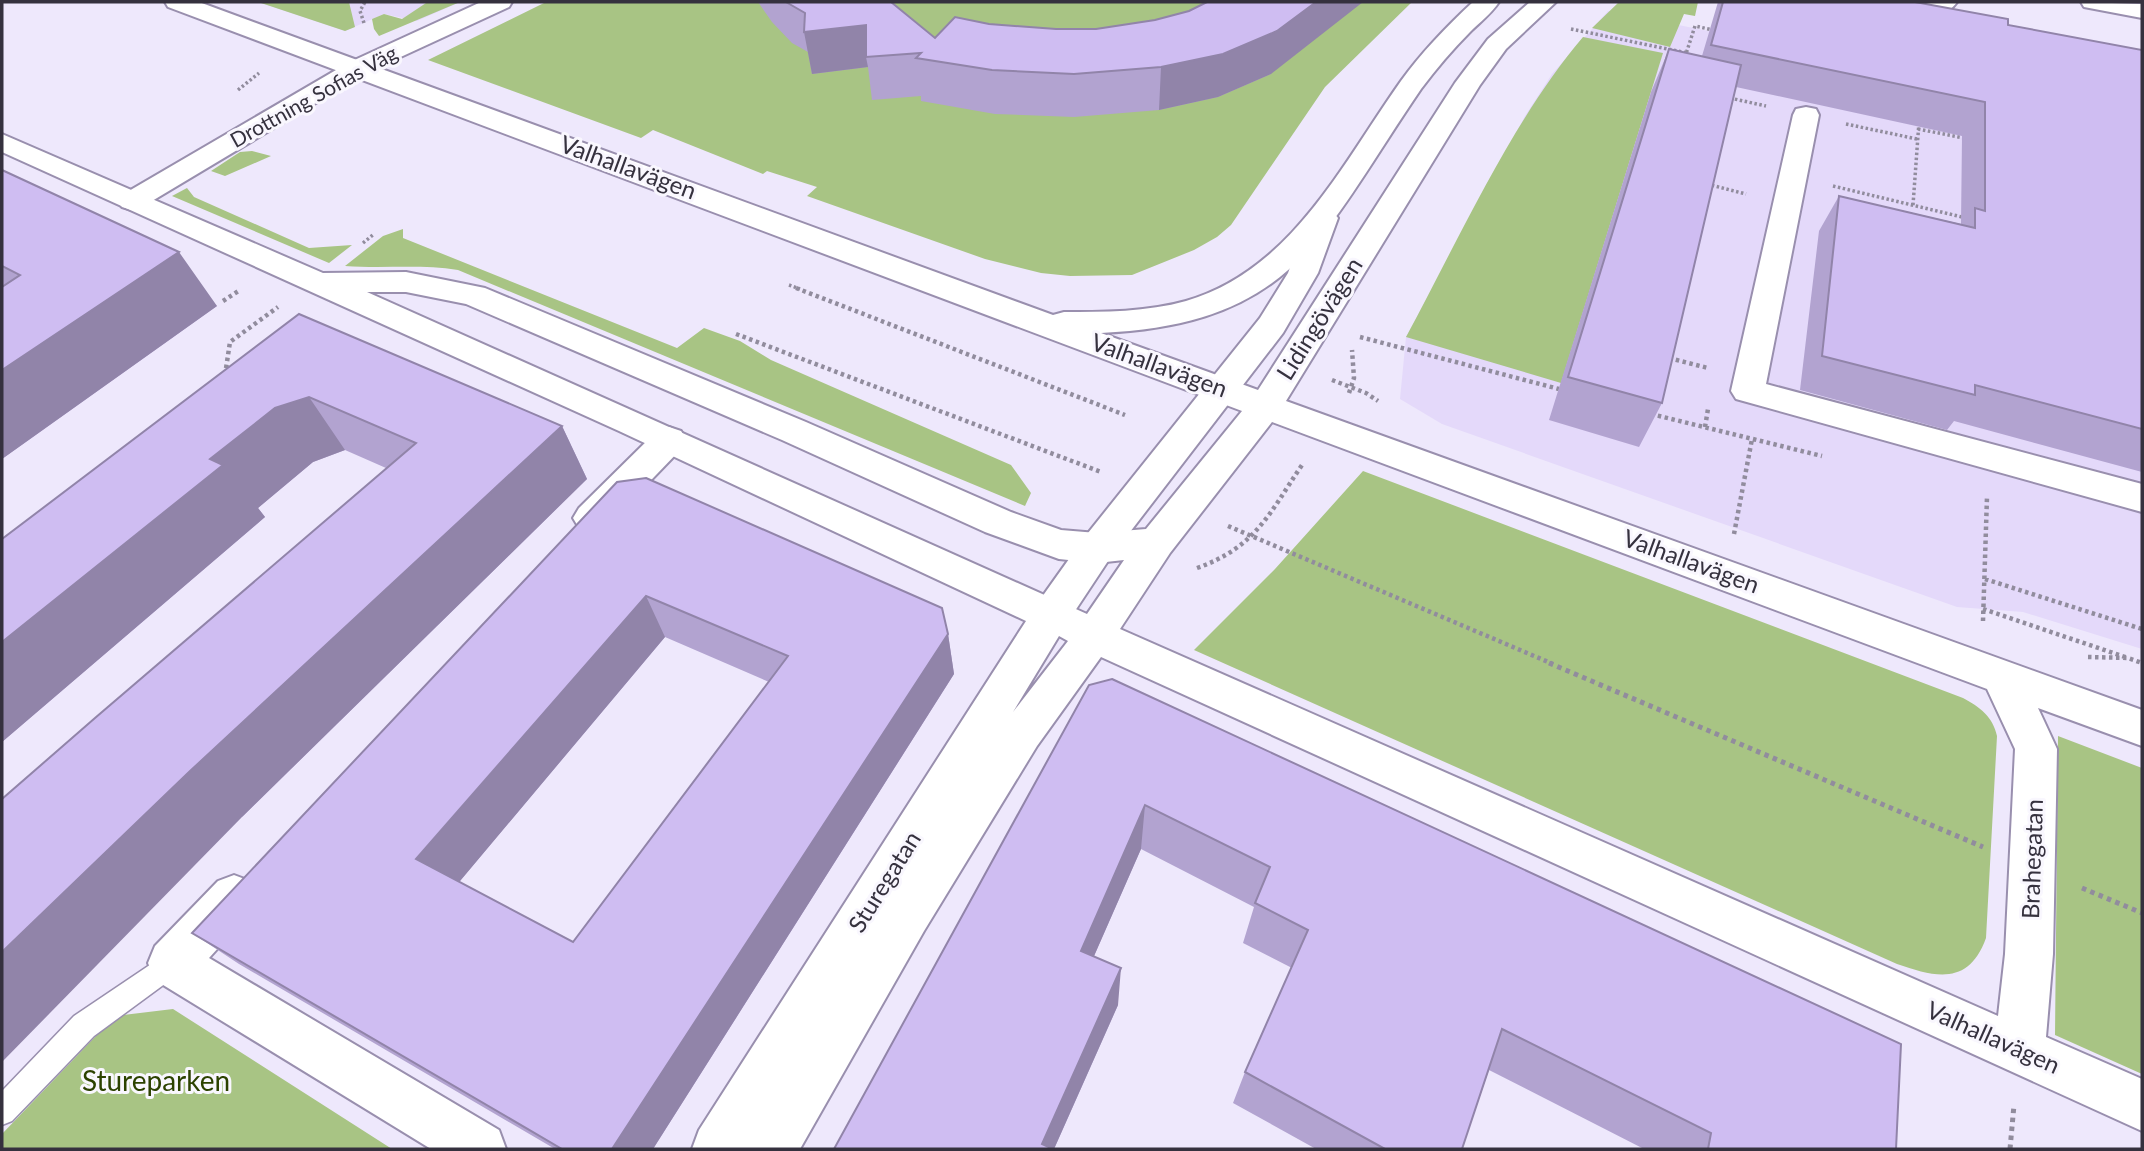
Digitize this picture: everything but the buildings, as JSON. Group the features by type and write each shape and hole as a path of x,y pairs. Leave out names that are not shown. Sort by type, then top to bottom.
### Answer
{"main road":[{"name":"Valhallavägen","path":"177,2 2142,727"},
{"name":"Drottning Sofias Väg","path":"132,201 357,68 499,2"},
{"name":"Lidingövägen","path":"1045,324 1163,318 1213,304 1250,285 1273,268 1323,218 1438,50 1487,2"},
{"name":"Lidingövägen","path":"1094,636 1157,543 1266,405 1468,83 1497,44 1544,2"},
{"path":"1915,19 1945,2"},
{"path":"2093,2 2142,11"},
{"path":"1806,115 1791,176 1748,391 2142,498"},
{"name":"Valhallavägen","path":"2,142 669,440 1094,636 2142,1105"},
{"name":"Lidingövägen","path":"1051,615 1097,548 1272,325 1303,274 1323,218"},
{"name":"Valhallavägen","path":"313,282 406,282 474,295 794,431 998,522 1059,544 1097,548 1157,543"},
{"path":"565,547 669,440"},
{"name":"Sturegatan","path":"718,1149 1051,615"},
{"name":"Sturegatan","path":"771,1149 907,915 1022,733 1094,636"},
{"name":"Brahegatan","path":"2002,676 2036,749 2033,868 2020,1050"},
{"path":"258,871 172,963 480,1149"}],"lane":[{"path":"2,1111 84,1026 172,963"}],"path":[{"path":"361,31 365,23 360,11 365,2"},
{"path":"1562,26 1687,53"},
{"path":"1913,205 1920,113"},
{"path":"1918,129 1964,138 1964,130"},
{"path":"1791,176 1962,217"},
{"path":"789,285 1125,415"},
{"path":"736,334 1086,466"},
{"path":"1356,335 1559,389"},
{"path":"1705,427 1708,412"},
{"path":"1647,413 1752,439 1733,537"},
{"path":"1328,428 1253,537 2142,913"},
{"path":"1983,629 1986,523"},
{"path":"1985,579 2142,629"},
{"path":"1983,609 2142,663"},
{"path":"2077,657 2128,659"}],"shaded area":[{"path":"258,2 460,2 417,21 384,14 345,31"},
{"path":"1608,11 1890,67 2142,84 2142,649 2023,612 1957,607 1442,424 1400,399 1406,337 1525,116 1552,74"}],"green space":[{"path":"258,2 349,2 355,27 345,31"},
{"path":"423,2 460,2 379,36 374,29 372,19 384,14 402,19 426,3"},
{"path":"546,2 1412,2 1325,87 1231,225 1217,237 1194,250 1132,275 1070,276 1041,273 985,259 807,196 817,187 767,171 763,174 653,130 641,138 428,60"},
{"path":"1619,2 1698,2 1695,16 1684,14 1670,47 1592,28"},
{"path":"1583,37 1663,53 1561,383 1406,337 1510,143 1557,70"},
{"path":"252,151 271,156 225,176 211,171 240,152"},
{"path":"187,188 194,197 309,248 352,245 329,263 172,196"},
{"path":"403,229 403,238 677,348 704,328 740,341 771,360 1011,465 1031,493 1025,506 458,270 345,266 383,236"},
{"path":"1363,471 1963,698 1980,709 1989,718 1997,736 1986,938 1971,964 1961,971 1938,974 1897,964 1194,650 1275,569"},
{"path":"2058,736 2142,768 2142,1074 2055,1035"},
{"name":"Stureparken","path":"173,1009 392,1149 2,1149 2,1134 115,1016"}]}
